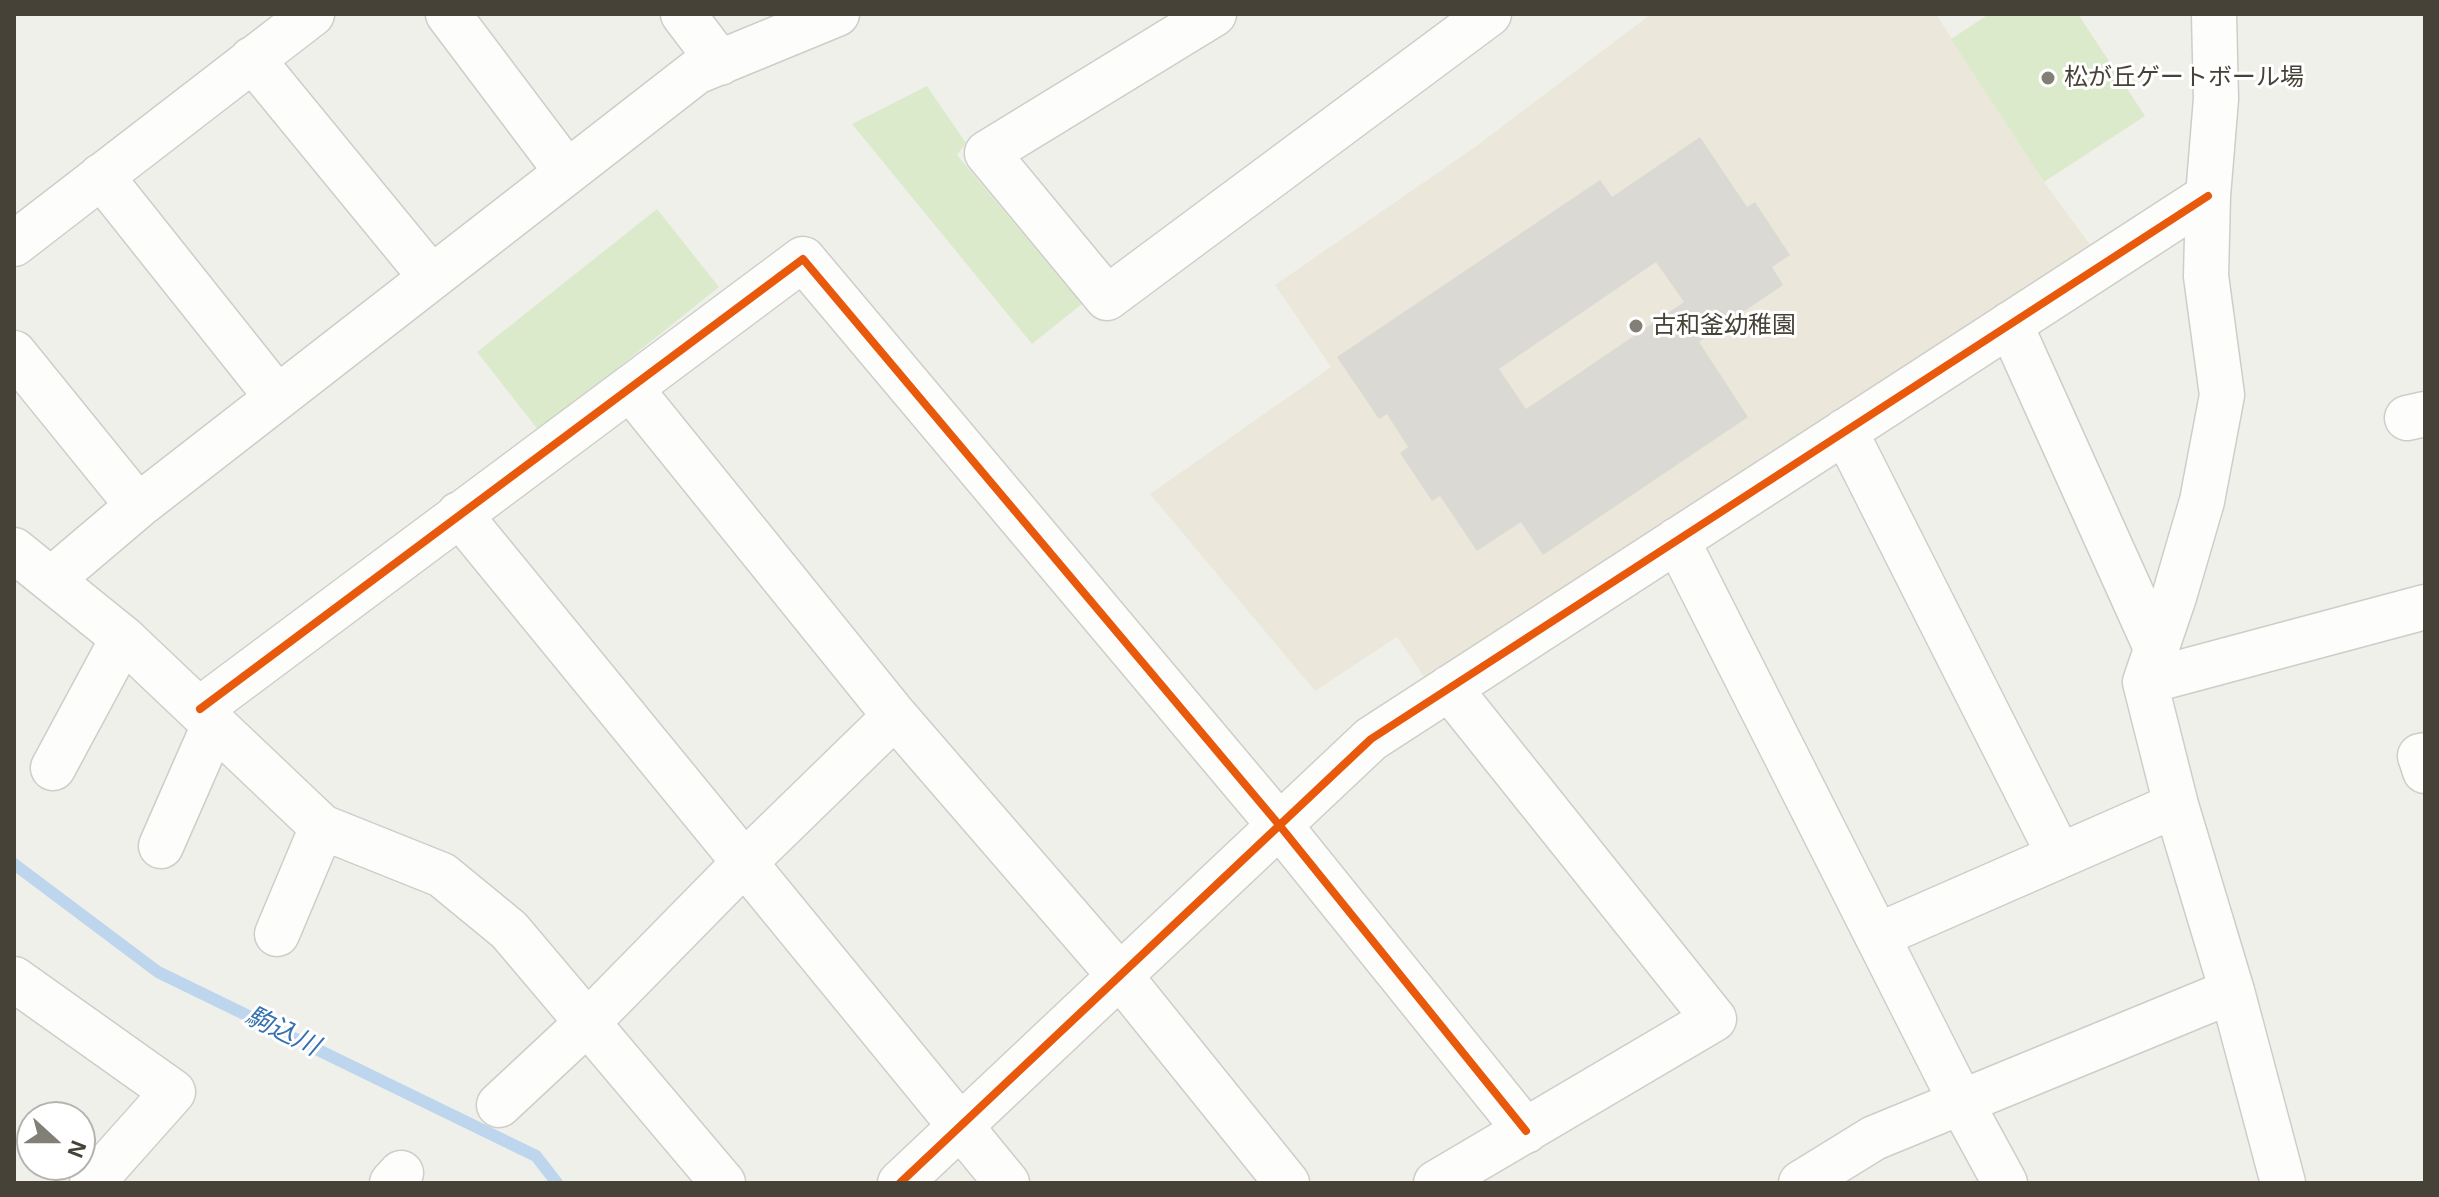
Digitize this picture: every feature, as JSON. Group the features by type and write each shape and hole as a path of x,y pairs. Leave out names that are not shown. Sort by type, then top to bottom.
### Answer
{"street":[{"path":"14,244 312,14"},
{"path":"448,14 567,172"},
{"path":"683,14 720,63"},
{"path":"52,579 138,506 696,72 837,14"},
{"path":"1210,15 987,153 1107,298 1489,14"},
{"path":"2151,666 2202,501 2222,395 2206,276 2208,196 2216,99 2214,14"},
{"path":"252,59 431,277"},
{"path":"101,176 277,397"},
{"path":"900,1183 1371,739 2208,196"},
{"path":"161,846 207,717 459,514 803,259 1280,826 1526,1131"},
{"path":"2010,324 2151,666 2176,805 2232,991 2283,1183"},
{"path":"14,353 138,506"},
{"path":"630,388 895,716 1120,976 1287,1183"},
{"path":"1845,431 2059,855"},
{"path":"459,514 1007,1183"},
{"path":"1677,540 1962,1104 2005,1183"},
{"path":"14,550 123,638 322,827 442,875 509,930 723,1183"},
{"path":"2151,666 2425,607"},
{"path":"53,768 123,638"},
{"path":"1436,1183 1714,1019 1449,688"},
{"path":"499,1105 588,1022 745,862 895,716"},
{"path":"2425,755 2420,756 2425,771"},
{"path":"1877,936 2176,805"},
{"path":"277,934 322,827"},
{"path":"14,979 173,1092 92,1183"},
{"path":"1801,1183 1874,1138 2232,991"}],"shaded area":[{"name":"古和釜幼稚園","path":"1651,14 1936,14 2044,182 2091,246 1425,678 1397,637 1315,691 1150,494 1331,367 1275,285 1475,147"}],"green space":[{"name":"松が丘ゲートボール場","path":"1989,14 2078,14 2145,116 2044,182 1951,39"},
{"path":"927,86 966,143 957,155 1082,304 1032,344 852,124"},
{"path":"657,209 719,287 539,431 477,352"}],"building":[{"path":"1700,137 1747,207 1755,202 1790,255 1772,267 1783,285 1699,342 1748,417 1543,555 1521,522 1477,551 1440,496 1432,501 1400,453 1408,447 1387,414 1379,419 1337,357 1600,180 1612,197","holes":["1656,262 1684,302 1526,409 1499,369"]}],"waterway":[{"name":"駒込川","path":"14,864 158,972 536,1156 557,1183"}],"cycle path":[{"path":"900,1183 1371,739 2208,196"},
{"path":"200,709 803,259 1280,826 1526,1131"}],"place":[{"name":"松が丘ゲートボール場","path":"2048,78"},
{"name":"古和釜幼稚園","path":"1636,326"}]}
